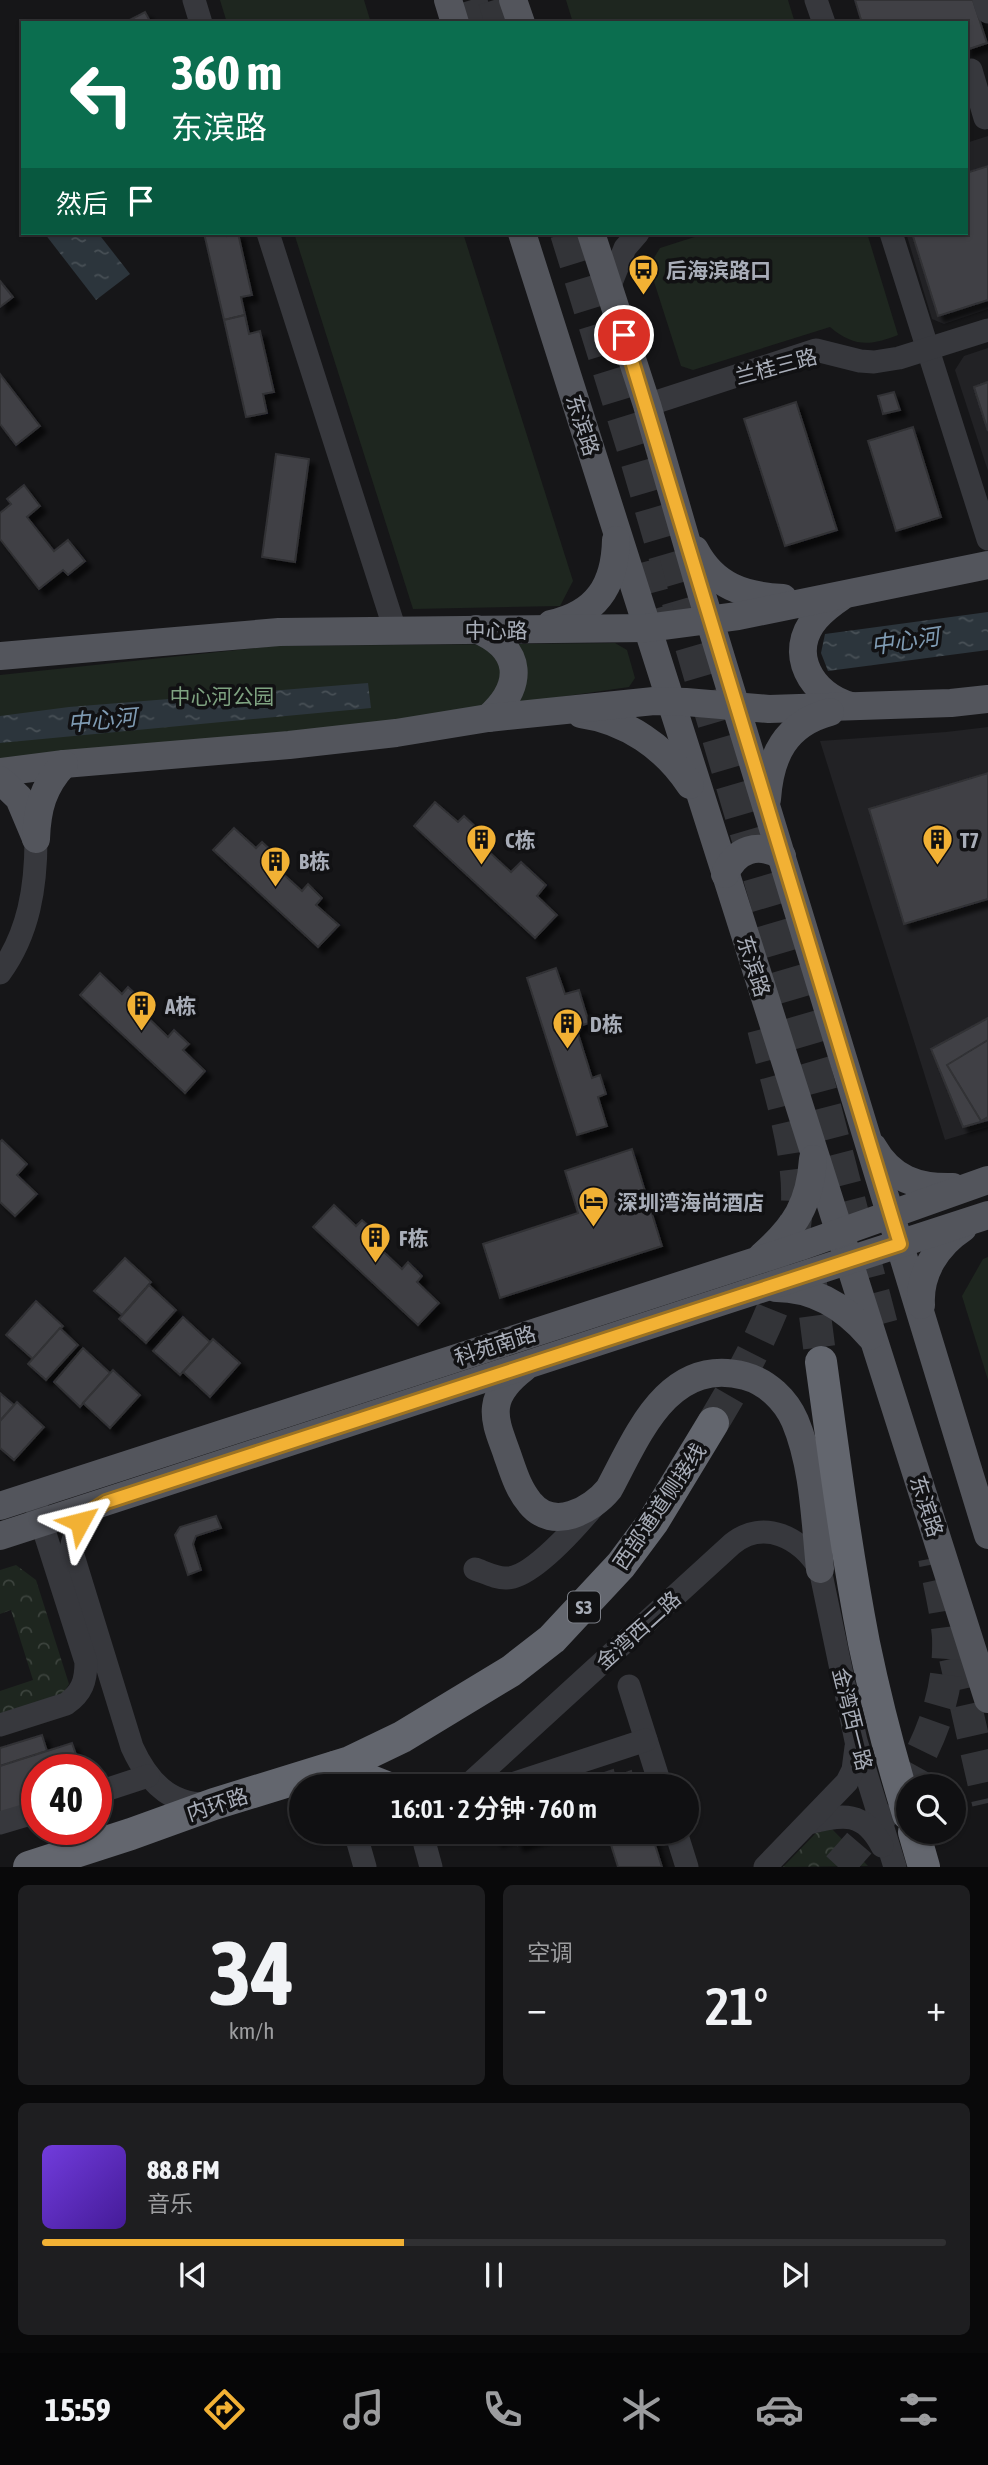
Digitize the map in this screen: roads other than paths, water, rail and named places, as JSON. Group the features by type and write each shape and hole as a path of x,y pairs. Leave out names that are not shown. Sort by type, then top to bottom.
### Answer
{"highway":[{"path":"821,1362 864,1643 896,1774"},
{"name":"西部通道侧接线","path":"402,1737 511,1671 552,1639 621,1564 660,1511 713,1423"},
{"name":"内环路","path":"342,1774 368,1755 402,1737"},
{"name":"内环路","path":"29,1867 214,1804 289,1788"},
{"path":"917,1844 924,1867"}],"main road":[{"path":"448,0 454,21"},
{"path":"513,0 520,21"},
{"name":"东滨路","path":"523,235 988,1699"},
{"path":"592,235 647,405 988,1535"},
{"path":"526,630 579,615 597,600 608,585 615,558 616,527"},
{"path":"685,533 710,573 735,590 766,597 817,600"},
{"name":"中心路","path":"0,656 279,632 647,628 710,620 988,565"},
{"path":"846,594 815,618 804,646 804,662 816,688 838,703 854,707"},
{"path":"476,629 499,642 512,663 512,686 507,699 488,718"},
{"path":"0,772 289,745 396,733 488,718 670,702 769,709 988,699"},
{"path":"766,805 768,780 775,758 795,728 821,714 854,707"},
{"path":"561,711 593,715 638,734 660,749 682,772 702,803"},
{"path":"36,839 43,794 48,783 64,764"},
{"path":"0,780 19,798 36,839"},
{"path":"725,874 737,855 747,849 772,850 782,856"},
{"path":"867,1137 878,1156 906,1180 925,1187 977,1183"},
{"path":"757,1260 791,1228 799,1215 812,1181 814,1153"},
{"name":"科苑南路","path":"0,1506 757,1260 977,1183"},
{"path":"922,1318 920,1297 923,1278 930,1261 949,1239 981,1217"},
{"name":"科苑南路","path":"0,1536 981,1217"},
{"path":"672,1288 680,1316"},
{"path":"766,1288 804,1291 821,1297 857,1321 873,1339"},
{"path":"526,1367 511,1378 502,1390 496,1406 497,1424 522,1492 534,1508 553,1516 575,1515 601,1499 648,1418 670,1392 682,1384 703,1375 726,1373 761,1382 778,1396 796,1423 810,1482 820,1569"}],"street":[{"path":"194,0 200,21"},
{"path":"816,0 823,21"},
{"path":"984,0 988,12"},
{"path":"975,68 980,120"},
{"path":"269,235 395,630"},
{"path":"609,288 625,248 636,235"},
{"path":"892,235 988,539"},
{"name":"兰桂三路","path":"647,405 816,350 874,362 899,358 988,330"},
{"path":"0,973 19,940 32,903 36,839"},
{"path":"0,1725 66,1704 75,1698 83,1687 86,1676 86,1662 33,1496"},
{"path":"475,1569 507,1578 523,1573 580,1522 601,1499"},
{"path":"106,1502 80,1522 71,1549 132,1747 148,1776 159,1788 181,1802 214,1804"},
{"name":"金湾西二路","path":"480,1774 742,1536 763,1532 786,1536 809,1553 820,1569"},
{"name":"金湾西一路","path":"820,1569 856,1741 894,1867"},
{"path":"629,1686 657,1774"},
{"path":"541,1774 646,1740"},
{"path":"765,1867 847,1782 853,1770 856,1741"},
{"path":"496,1760 500,1774"},
{"path":"112,1788 148,1776"},
{"path":"0,1823 21,1817"},
{"path":"809,1823 828,1818 857,1818 869,1825 894,1867"},
{"path":"358,1844 365,1867"},
{"path":"425,1844 431,1867"},
{"path":"680,1844 687,1867"}],"water":[{"path":"46,235 100,235 130,274 96,300"},
{"name":"中心河","path":"988,612 988,650 828,671 821,653 825,634"},
{"name":"中心河","path":"368,683 371,708 0,743 0,716 69,707"}],"tunnel":[{"path":"471,0 477,21"},
{"path":"494,0 500,21"},
{"path":"567,235 635,456 815,1068 885,1337"},
{"path":"644,562 669,654"},
{"path":"713,1423 763,1332 787,1267 794,1233 797,1199 795,1164 785,1111 762,1024"},
{"path":"809,1268 821,1362"},
{"path":"838,1867 881,1817 900,1790 917,1762 941,1703 947,1671 948,1637 934,1558"},
{"path":"955,1658 988,1803"}],"place":[{"name":"后海滨路口","path":"643,297"},
{"name":"C栋","path":"482,867"},
{"name":"T7","path":"937,867"},
{"name":"B栋","path":"276,888"},
{"name":"A栋","path":"142,1033"},
{"name":"D栋","path":"567,1051"},
{"name":"深圳湾海尚酒店","path":"594,1229"},
{"name":"F栋","path":"376,1265"}],"park label":[{"name":"中心河公园","path":"222,696"}]}
